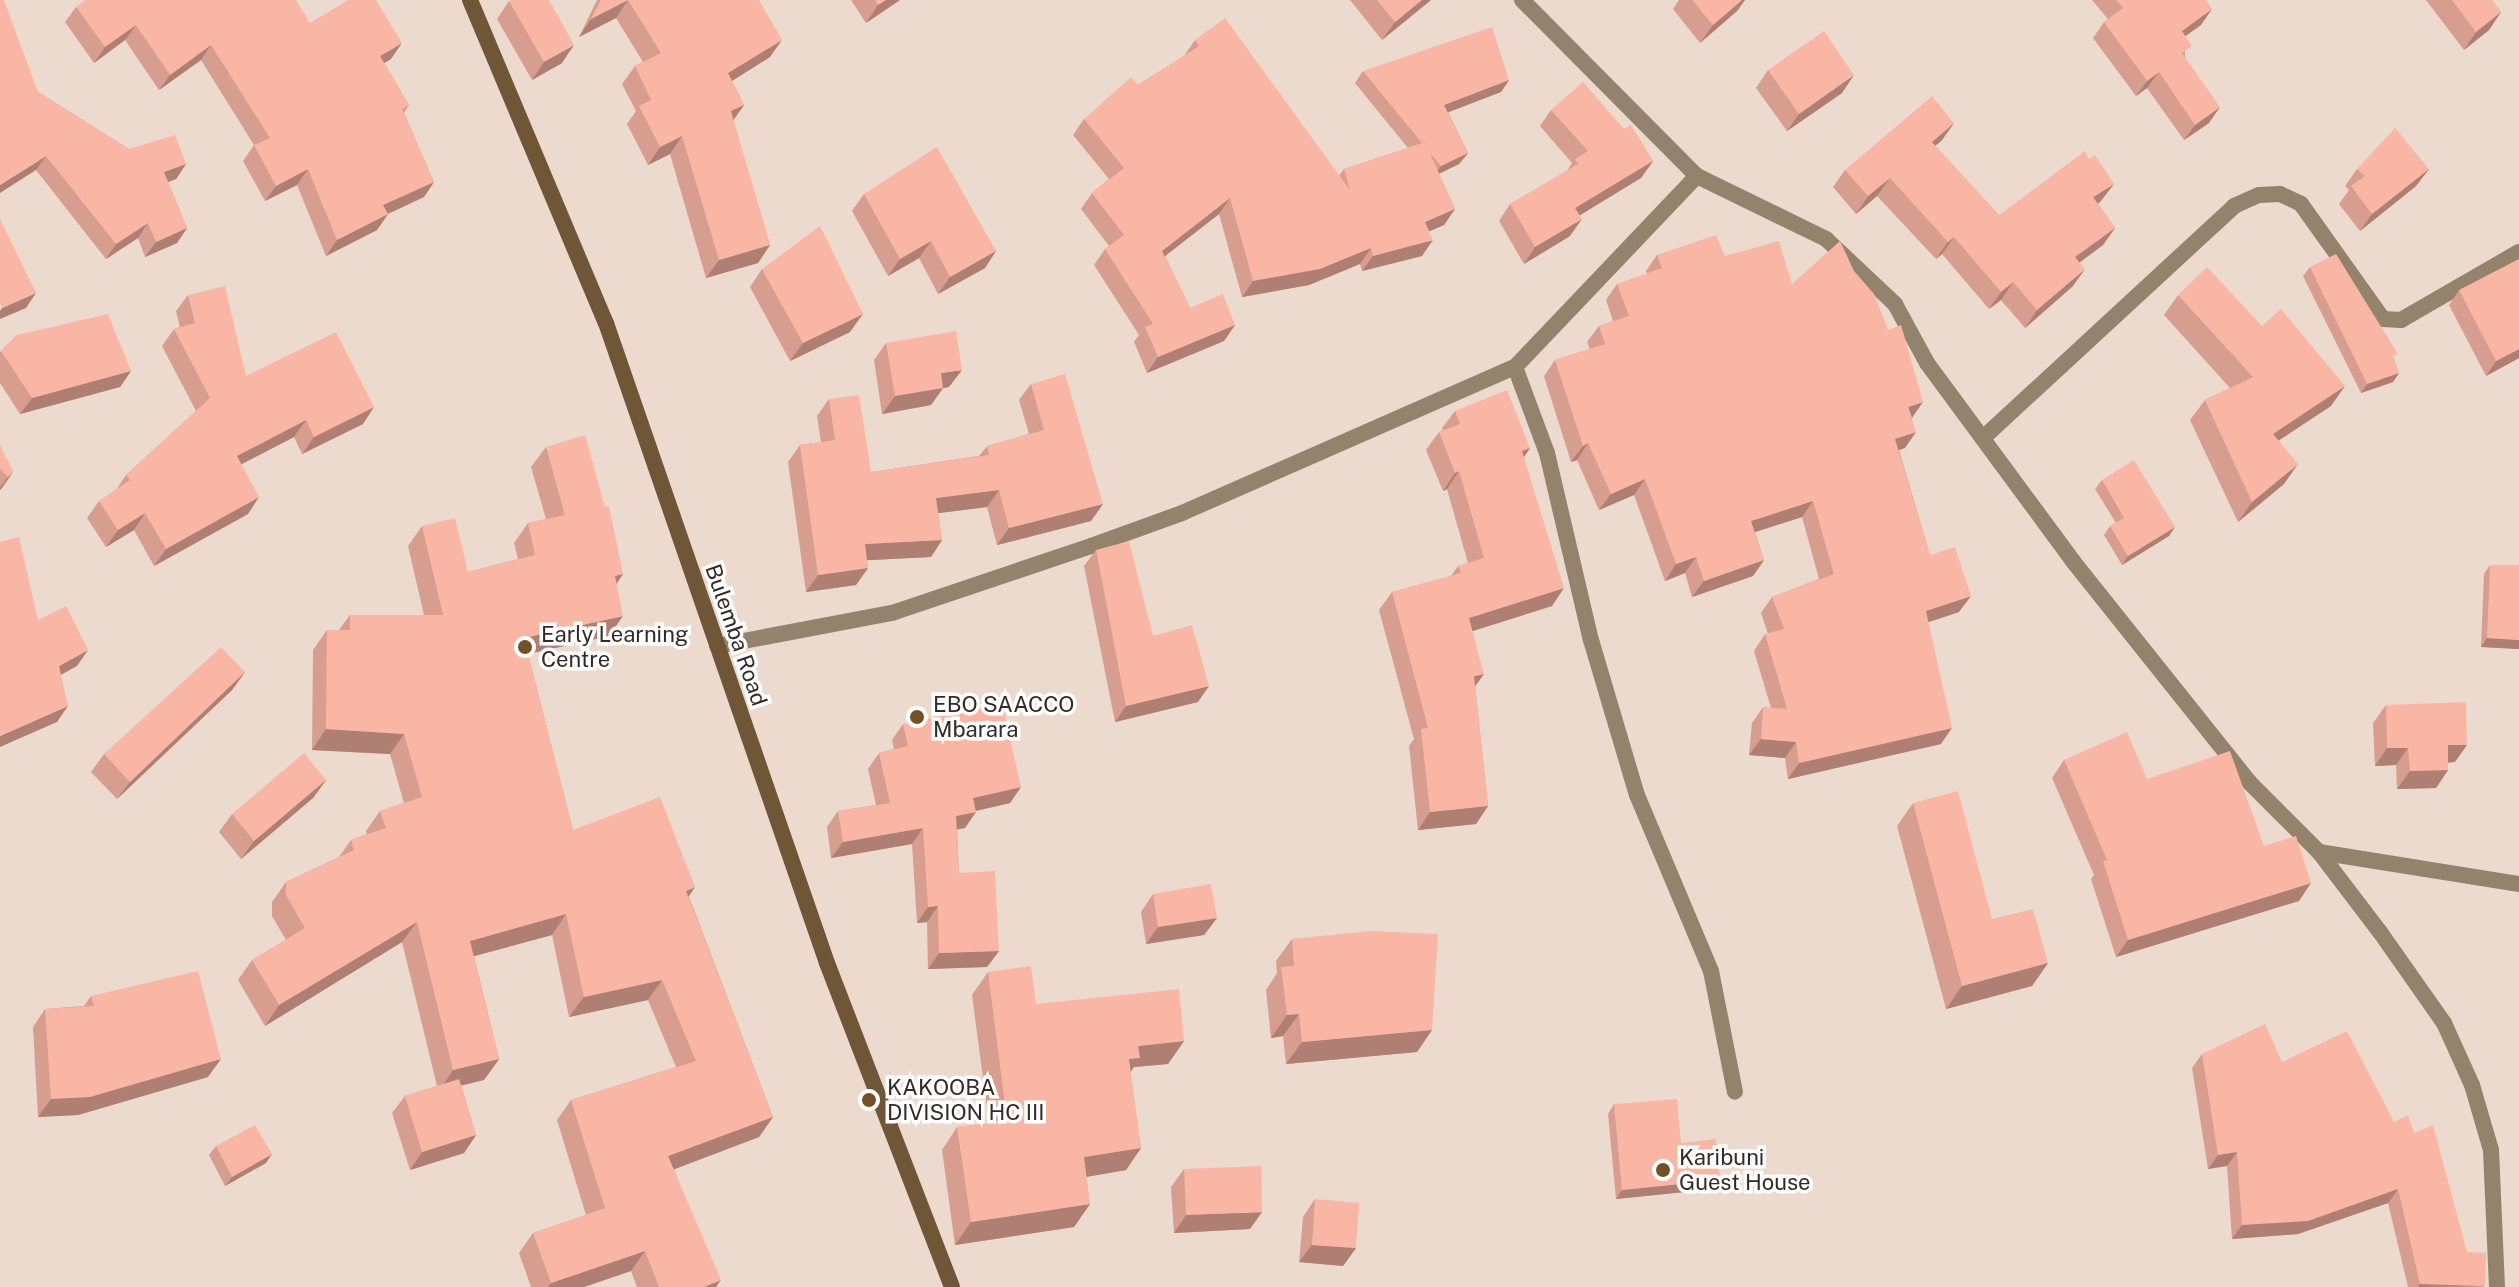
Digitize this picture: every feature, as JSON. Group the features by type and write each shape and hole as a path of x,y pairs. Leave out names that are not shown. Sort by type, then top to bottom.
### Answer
{"main road":[{"name":"Bulemba Road","path":"470,0 606,323 827,963 952,1287"}],"street":[{"path":"1522,0 1697,176 1826,239 1895,304 1927,363 2249,782 2319,852 2444,1023 2472,1085 2491,1150 2497,1287"},
{"path":"717,646 892,613 1091,546 1182,513 1515,367 1697,176"},
{"path":"1983,438 2234,206 2259,195 2280,194 2301,204 2383,319 2401,320 2519,252"},
{"path":"1515,367 1547,453 1591,640 1637,795 1711,971 1735,1092"},
{"path":"2319,852 2519,884"}],"building":[{"path":"0,0 4,0 38,92 129,149 175,135 186,164 164,172 187,228 156,242 148,223 116,244 46,156 0,185"},
{"path":"85,0 296,0 310,23 348,0 376,0 402,43 380,56 409,105 402,109 434,182 383,205 388,214 337,240 308,169 276,186 254,145 270,138 211,45 170,75 136,25 105,47 76,7"},
{"path":"511,0 549,0 574,45 544,62"},
{"path":"601,0 628,0 591,19"},
{"path":"628,0 759,0 782,40 728,73 744,105 731,111 770,245 719,260 682,136 660,147 639,106 651,100 635,66 661,53"},
{"path":"1377,0 1422,0 1395,22"},
{"path":"1692,0 1742,0 1713,25"},
{"path":"2116,0 2206,0 2212,9 2182,31 2192,46 2182,53 2220,107 2195,125 2159,72 2147,81 2104,22 2123,8"},
{"path":"2452,0 2492,0 2501,12 2476,32"},
{"path":"1225,18 1350,190 1344,169 1425,142 1455,209 1425,222 1433,240 1373,256 1371,248 1320,269 1253,281 1230,198 1162,251 1190,308 1223,294 1235,325 1158,357 1145,327 1153,324 1105,249 1124,235 1092,193 1124,168 1084,119 1131,77 1138,85 1199,46 1195,40"},
{"path":"1492,27 1509,80 1444,105 1468,153 1441,166 1425,142 1422,143 1363,71"},
{"path":"1824,31 1854,75 1799,114 1768,70"},
{"path":"1583,82 1624,129 1631,125 1653,161 1575,208 1582,219 1535,247 1510,204 1578,164 1575,159 1588,151 1551,110"},
{"path":"1932,96 1954,123 1932,142 1999,215 2085,151 2089,159 2095,155 2114,184 2093,197 2115,228 2075,257 2085,269 2037,310 2013,282 2001,292 1954,237 1948,242 1890,178 1868,196 1845,170"},
{"path":"2395,128 2429,169 2372,214 2351,186 2365,176 2357,169"},
{"path":"937,147 996,251 950,277 931,241 900,259 864,194"},
{"path":"0,219 36,293 2,308 0,303"},
{"path":"820,226 863,314 803,343 762,269"},
{"path":"1716,235 1725,256 1779,241 1792,284 1840,241 1854,271 1874,294 1888,330 1901,325 1923,402 1908,407 1916,432 1895,439 1930,555 1955,547 1971,596 1926,611 1952,728 1799,763 1796,742 1761,739 1763,707 1787,709 1765,634 1784,629 1772,597 1834,574 1813,501 1751,521 1764,560 1704,581 1696,557 1676,564 1645,479 1611,494 1588,443 1583,446 1555,360 1605,344 1599,326 1629,316 1617,284 1662,268 1657,255"},
{"path":"2336,254 2398,354 2393,356 2399,373 2367,384 2310,267"},
{"path":"2519,259 2519,349 2496,361 2459,290"},
{"path":"2207,267 2262,326 2281,309 2345,386 2273,434 2298,464 2252,502 2205,400 2253,377 2178,295"},
{"path":"225,286 246,376 336,332 374,407 314,437 306,420 237,456 259,497 166,549 145,513 118,530 99,501 130,480 126,475 210,398 174,329 195,323 188,295"},
{"path":"108,314 131,371 32,398 1,351 17,335"},
{"path":"956,331 962,370 941,373 943,388 895,396 886,343"},
{"path":"1065,374 1103,504 1009,528 999,490 936,498 942,540 865,544 868,568 818,575 800,445 835,440 829,399 859,395 871,472 989,455 987,446 1044,430 1031,384"},
{"path":"1507,390 1530,448 1522,451 1564,588 1469,618 1484,674 1474,676 1488,806 1430,812 1421,729 1428,728 1392,592 1461,573 1458,566 1484,558 1459,471 1455,473 1439,432 1460,424 1455,411"},
{"path":"585,435 605,507 609,506 623,574 615,576 623,616 524,638 573,830 660,797 695,887 686,891 773,1117 668,1156 721,1280 704,1287 659,1287 645,1251 551,1283 533,1233 605,1208 571,1100 696,1061 662,980 584,997 566,914 470,941 499,1059 453,1070 417,922 279,1005 252,960 305,928 286,895 286,882 354,850 351,840 386,828 380,811 422,797 404,734 326,729 327,630 350,630 350,615 443,615 422,526 455,518 468,572 535,555 528,523 565,515 546,447"},
{"path":"0,446 13,472 8,477 0,469"},
{"path":"2134,460 2175,527 2128,556 2110,526 2124,518 2102,480"},
{"path":"19,537 38,620 66,606 88,650 59,666 68,706 0,736 0,542"},
{"path":"1129,541 1153,636 1192,625 1209,686 1126,706 1096,550"},
{"path":"2490,565 2519,565 2519,640 2487,638"},
{"path":"221,647 245,672 130,782 104,754"},
{"path":"2466,702 2467,745 2448,745 2448,770 2410,771 2408,748 2387,748 2386,705"},
{"path":"1002,703 1021,787 973,798 976,812 956,816 959,873 995,871 999,951 939,953 938,906 928,907 923,828 843,842 838,811 890,803 879,753 908,746 903,724"},
{"path":"2127,732 2147,779 2230,751 2264,846 2296,836 2311,883 2128,940 2103,861 2107,860 2064,760"},
{"path":"304,753 326,780 254,841 232,814"},
{"path":"1958,791 1992,919 2033,909 2048,963 1962,986 1913,803"},
{"path":"1211,884 1217,918 1158,927 1153,894"},
{"path":"1370,931 1438,934 1432,1030 1302,1042 1299,1014 1287,1015 1281,967 1294,966 1292,939"},
{"path":"1031,966 1036,1004 1179,989 1184,1041 1138,1046 1140,1058 1129,1059 1141,1148 1084,1157 1090,1204 971,1222 957,1127 1007,1120 988,972"},
{"path":"198,971 221,1059 90,1097 51,1099 45,1009 94,1006 91,996"},
{"path":"2265,1024 2282,1062 2347,1031 2394,1122 2408,1115 2414,1133 2433,1125 2467,1252 2486,1253 2485,1286 2420,1284 2398,1189 2308,1221 2242,1225 2237,1152 2218,1155 2202,1054"},
{"path":"459,1079 476,1135 422,1152 405,1096"},
{"name":"Karibuni Guest House","path":"1677,1099 1681,1143 1716,1139 1720,1180 1622,1190 1614,1104"},
{"path":"255,1125 272,1154 232,1177 216,1146"},
{"path":"1261,1166 1262,1212 1186,1215 1184,1169"},
{"path":"1315,1199 1359,1203 1356,1248 1312,1245"}],"place":[{"name":"Early Learning Centre","path":"525,647"},
{"name":"EBO SAACCO Mbarara","path":"917,717"},
{"name":"KAKOOBA DIVISION HC III","path":"869,1100"},
{"name":"Karibuni Guest House","path":"1663,1170"}]}
